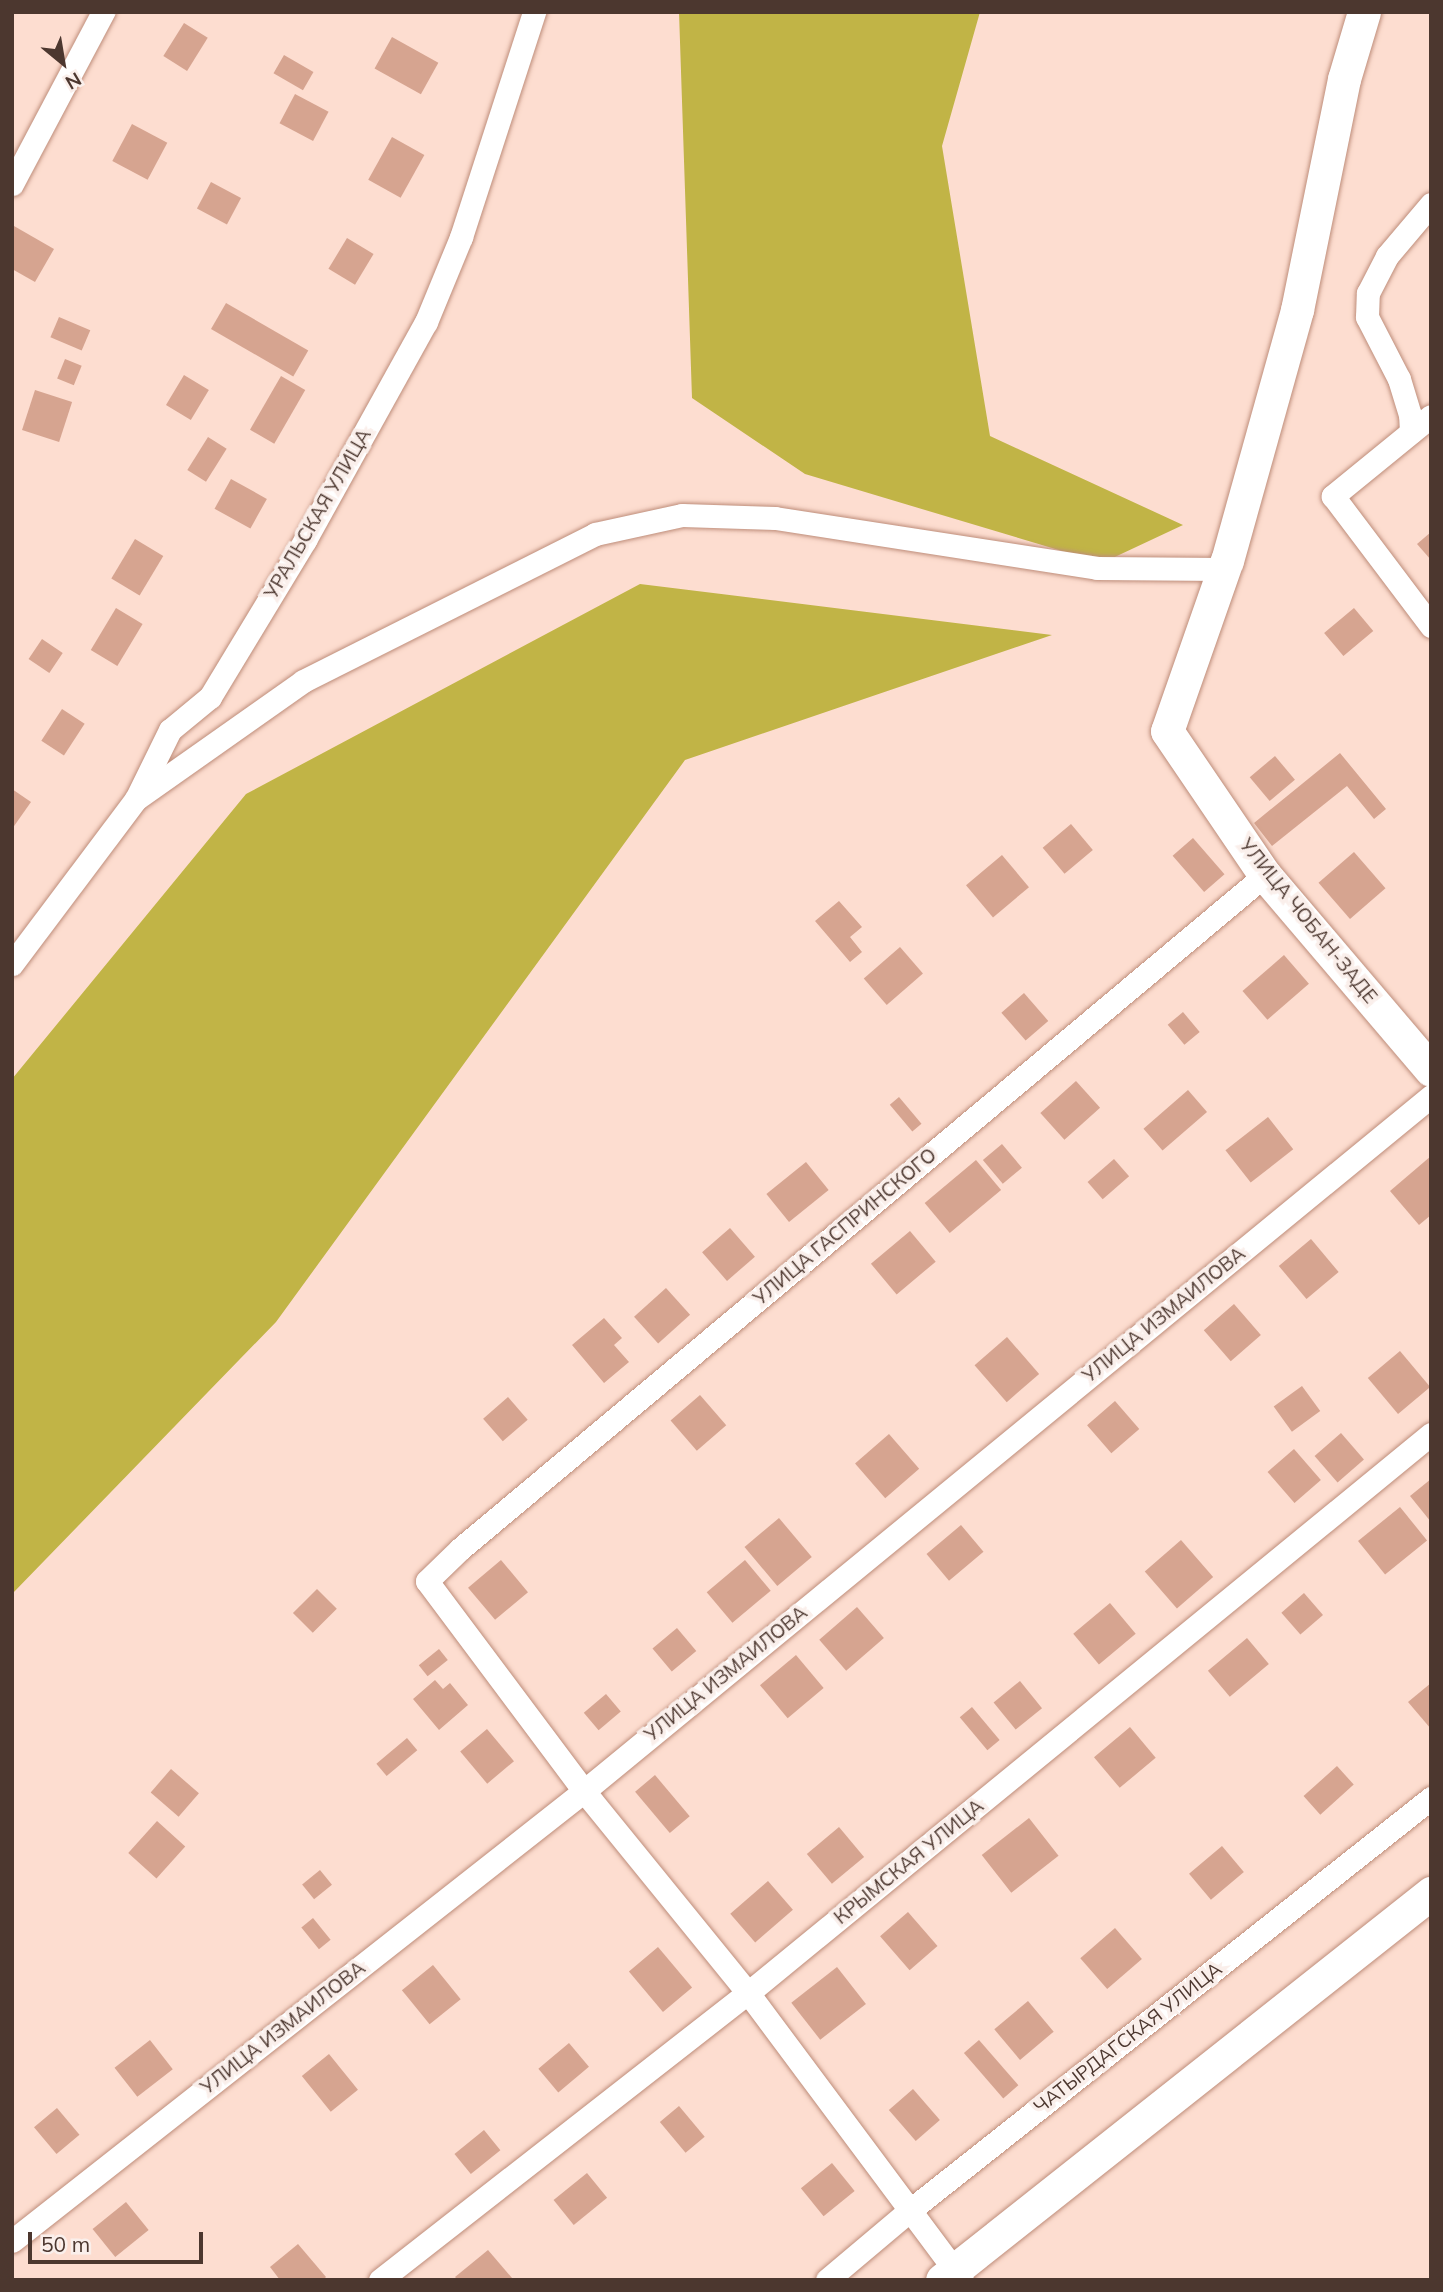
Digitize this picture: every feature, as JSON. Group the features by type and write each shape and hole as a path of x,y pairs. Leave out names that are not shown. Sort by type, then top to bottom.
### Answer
{"main road":[{"path":"1223,569 1297,310 1343,79 1364,12"},
{"name":"УЛИЦА ЧОБАН-ЗАДЕ","path":"1223,569 1167,731 1265,875 1431,1070"},
{"path":"952,2276 1431,1893"}],"street":[{"path":"12,184 103,12"},
{"name":"УРАЛЬСКАЯ УЛИЦА","path":"12,964 136,799 170,730 211,697 305,540 426,322 461,237 534,12"},
{"path":"1411,432 1410,415 1399,379 1367,317 1368,293 1387,256 1431,204"},
{"path":"1431,416 1333,496 1431,626"},
{"path":"136,799 303,681 338,662 594,534 682,515 775,518 1097,568 1223,569"},
{"name":"УЛИЦА ГАСПРИНСКОГО","path":"583,1791 427,1581 460,1549 1265,875"},
{"name":"УЛИЦА ИЗМАИЛОВА","path":"12,2241 583,1791 1431,1096"},
{"name":"КРЫМСКАЯ УЛИЦА","path":"380,2280 748,1993 1431,1434"},
{"path":"583,1791 748,1993 909,2211 952,2276"},
{"name":"ЧАТЫРДАГСКАЯ УЛИЦА","path":"827,2280 909,2211 1431,1798"}],"shaded area":[{"path":"679,12 980,12 942,146 990,436 1183,525 1102,563 805,474 692,398"},
{"path":"640,584 1052,635 685,760 276,1322 12,1594 12,1079 246,794"}],"building":[{"path":"184,23 208,38 187,71 163,56"},
{"path":"392,37 438,63 421,94 375,68"},
{"path":"284,55 313,72 303,90 274,73"},
{"path":"295,94 329,112 313,141 280,123"},
{"path":"132,124 167,143 148,180 112,161"},
{"path":"392,137 424,155 401,198 368,180"},
{"path":"211,182 241,198 227,224 197,208"},
{"path":"14,226 54,249 35,282 12,269"},
{"path":"347,238 374,254 355,285 328,269"},
{"path":"226,303 308,350 293,376 211,329"},
{"path":"59,317 90,330 82,351 50,337"},
{"path":"65,359 82,366 74,385 57,378"},
{"path":"184,375 209,390 191,420 166,405"},
{"path":"281,376 305,390 274,444 250,430"},
{"path":"35,390 72,402 59,442 22,430"},
{"path":"208,437 227,449 206,482 187,470"},
{"path":"231,479 267,499 250,529 215,509"},
{"path":"1431,532 1431,560 1417,544"},
{"path":"135,539 163,556 140,595 111,578"},
{"path":"116,608 143,624 117,666 91,650"},
{"path":"1354,608 1373,631 1343,656 1324,633"},
{"path":"42,639 63,653 49,673 29,659"},
{"path":"62,709 85,724 64,756 41,741"},
{"path":"1340,753 1386,809 1374,819 1347,786 1272,846 1254,823"},
{"path":"1275,756 1295,780 1270,801 1250,777"},
{"path":"12,789 31,802 12,829"},
{"path":"1071,824 1093,850 1065,874 1043,848"},
{"path":"1193,838 1224,874 1204,892 1173,856"},
{"path":"1354,852 1385,888 1350,919 1319,883"},
{"path":"1002,855 1029,887 993,917 966,885"},
{"path":"839,901 862,927 850,937 862,952 850,962 815,921"},
{"path":"900,947 923,973 887,1005 864,978"},
{"path":"1284,955 1309,984 1267,1020 1242,991"},
{"path":"1024,993 1048,1021 1026,1041 1001,1013"},
{"path":"1183,1012 1200,1032 1184,1045 1168,1025"},
{"path":"1076,1081 1100,1108 1064,1140 1040,1113"},
{"path":"1188,1090 1207,1112 1162,1151 1143,1129"},
{"path":"899,1097 921,1124 912,1132 890,1105"},
{"path":"1268,1117 1293,1149 1251,1183 1225,1150"},
{"path":"1002,1144 1022,1168 1003,1184 983,1160"},
{"path":"1431,1156 1431,1215 1419,1225 1390,1191"},
{"path":"1114,1159 1129,1176 1103,1199 1088,1182"},
{"path":"976,1160 1001,1190 950,1233 925,1203"},
{"path":"806,1162 829,1190 789,1222 766,1194"},
{"path":"730,1228 755,1257 727,1281 702,1252"},
{"path":"910,1231 936,1262 897,1294 871,1264"},
{"path":"1311,1239 1339,1272 1306,1299 1279,1266"},
{"path":"666,1288 690,1315 658,1344 634,1317"},
{"path":"1234,1304 1261,1335 1231,1361 1204,1330"},
{"path":"604,1318 622,1338 614,1345 629,1362 604,1383 572,1345"},
{"path":"1007,1337 1039,1374 1007,1402 975,1365"},
{"path":"1400,1351 1430,1387 1398,1414 1368,1378"},
{"path":"1302,1386 1320,1411 1292,1432 1274,1407"},
{"path":"700,1395 726,1425 697,1451 671,1421"},
{"path":"508,1397 528,1420 503,1441 483,1419"},
{"path":"1115,1401 1139,1429 1111,1453 1087,1425"},
{"path":"1341,1433 1364,1459 1338,1482 1315,1456"},
{"path":"889,1434 919,1469 885,1498 855,1464"},
{"path":"1294,1449 1321,1480 1294,1503 1268,1472"},
{"path":"1431,1479 1431,1522 1410,1496"},
{"path":"1400,1507 1427,1540 1385,1574 1358,1541"},
{"path":"779,1518 812,1557 777,1586 745,1547"},
{"path":"961,1525 983,1552 949,1581 927,1554"},
{"path":"1181,1540 1213,1577 1177,1608 1145,1571"},
{"path":"501,1560 528,1592 495,1620 468,1588"},
{"path":"745,1560 771,1591 732,1623 707,1592"},
{"path":"317,1589 337,1609 313,1633 293,1613"},
{"path":"1304,1593 1323,1615 1300,1635 1281,1613"},
{"path":"1110,1603 1136,1634 1099,1664 1073,1634"},
{"path":"857,1607 884,1638 846,1671 819,1640"},
{"path":"677,1628 696,1651 672,1672 652,1649"},
{"path":"1247,1638 1269,1664 1230,1697 1208,1671"},
{"path":"439,1649 448,1660 428,1676 419,1665"},
{"path":"796,1655 824,1688 788,1718 760,1685"},
{"path":"435,1680 443,1689 450,1683 468,1705 439,1730 413,1699"},
{"path":"1020,1681 1042,1708 1016,1730 994,1702"},
{"path":"1431,1683 1431,1729 1408,1702"},
{"path":"606,1694 621,1712 599,1730 584,1713"},
{"path":"972,1707 1000,1740 987,1750 960,1717"},
{"path":"1130,1727 1156,1758 1120,1788 1094,1757"},
{"path":"487,1729 514,1761 487,1784 460,1751"},
{"path":"407,1738 417,1750 387,1776 376,1764"},
{"path":"1337,1766 1354,1785 1320,1815 1304,1796"},
{"path":"171,1769 199,1793 179,1817 151,1792"},
{"path":"655,1775 690,1816 670,1833 635,1792"},
{"path":"1029,1818 1059,1856 1011,1893 982,1855"},
{"path":"157,1821 185,1846 156,1878 128,1853"},
{"path":"839,1827 864,1857 832,1884 807,1854"},
{"path":"1222,1846 1244,1872 1211,1900 1189,1874"},
{"path":"320,1870 332,1885 314,1899 302,1884"},
{"path":"768,1881 793,1910 755,1942 730,1914"},
{"path":"908,1912 938,1946 910,1970 880,1936"},
{"path":"313,1918 331,1940 319,1949 301,1927"},
{"path":"1115,1928 1142,1959 1107,1989 1080,1958"},
{"path":"658,1947 692,1988 663,2012 629,1971"},
{"path":"433,1965 461,1999 430,2024 402,1990"},
{"path":"837,1967 866,2004 820,2040 791,2003"},
{"path":"1028,2001 1054,2032 1020,2060 994,2029"},
{"path":"150,2040 173,2069 137,2097 115,2068"},
{"path":"979,2040 1018,2085 1003,2098 964,2053"},
{"path":"569,2043 589,2067 558,2092 538,2069"},
{"path":"329,2054 358,2090 331,2112 302,2076"},
{"path":"913,2089 940,2120 916,2141 889,2110"},
{"path":"679,2106 705,2137 686,2153 660,2122"},
{"path":"57,2108 79,2135 57,2154 34,2127"},
{"path":"484,2130 500,2150 471,2174 454,2154"},
{"path":"832,2163 855,2191 824,2216 801,2188"},
{"path":"587,2173 607,2198 574,2225 554,2200"},
{"path":"126,2202 149,2230 115,2257 93,2229"},
{"path":"298,2244 326,2277 323,2280 280,2280 270,2267"},
{"path":"488,2250 512,2278 458,2280 455,2277"}]}
